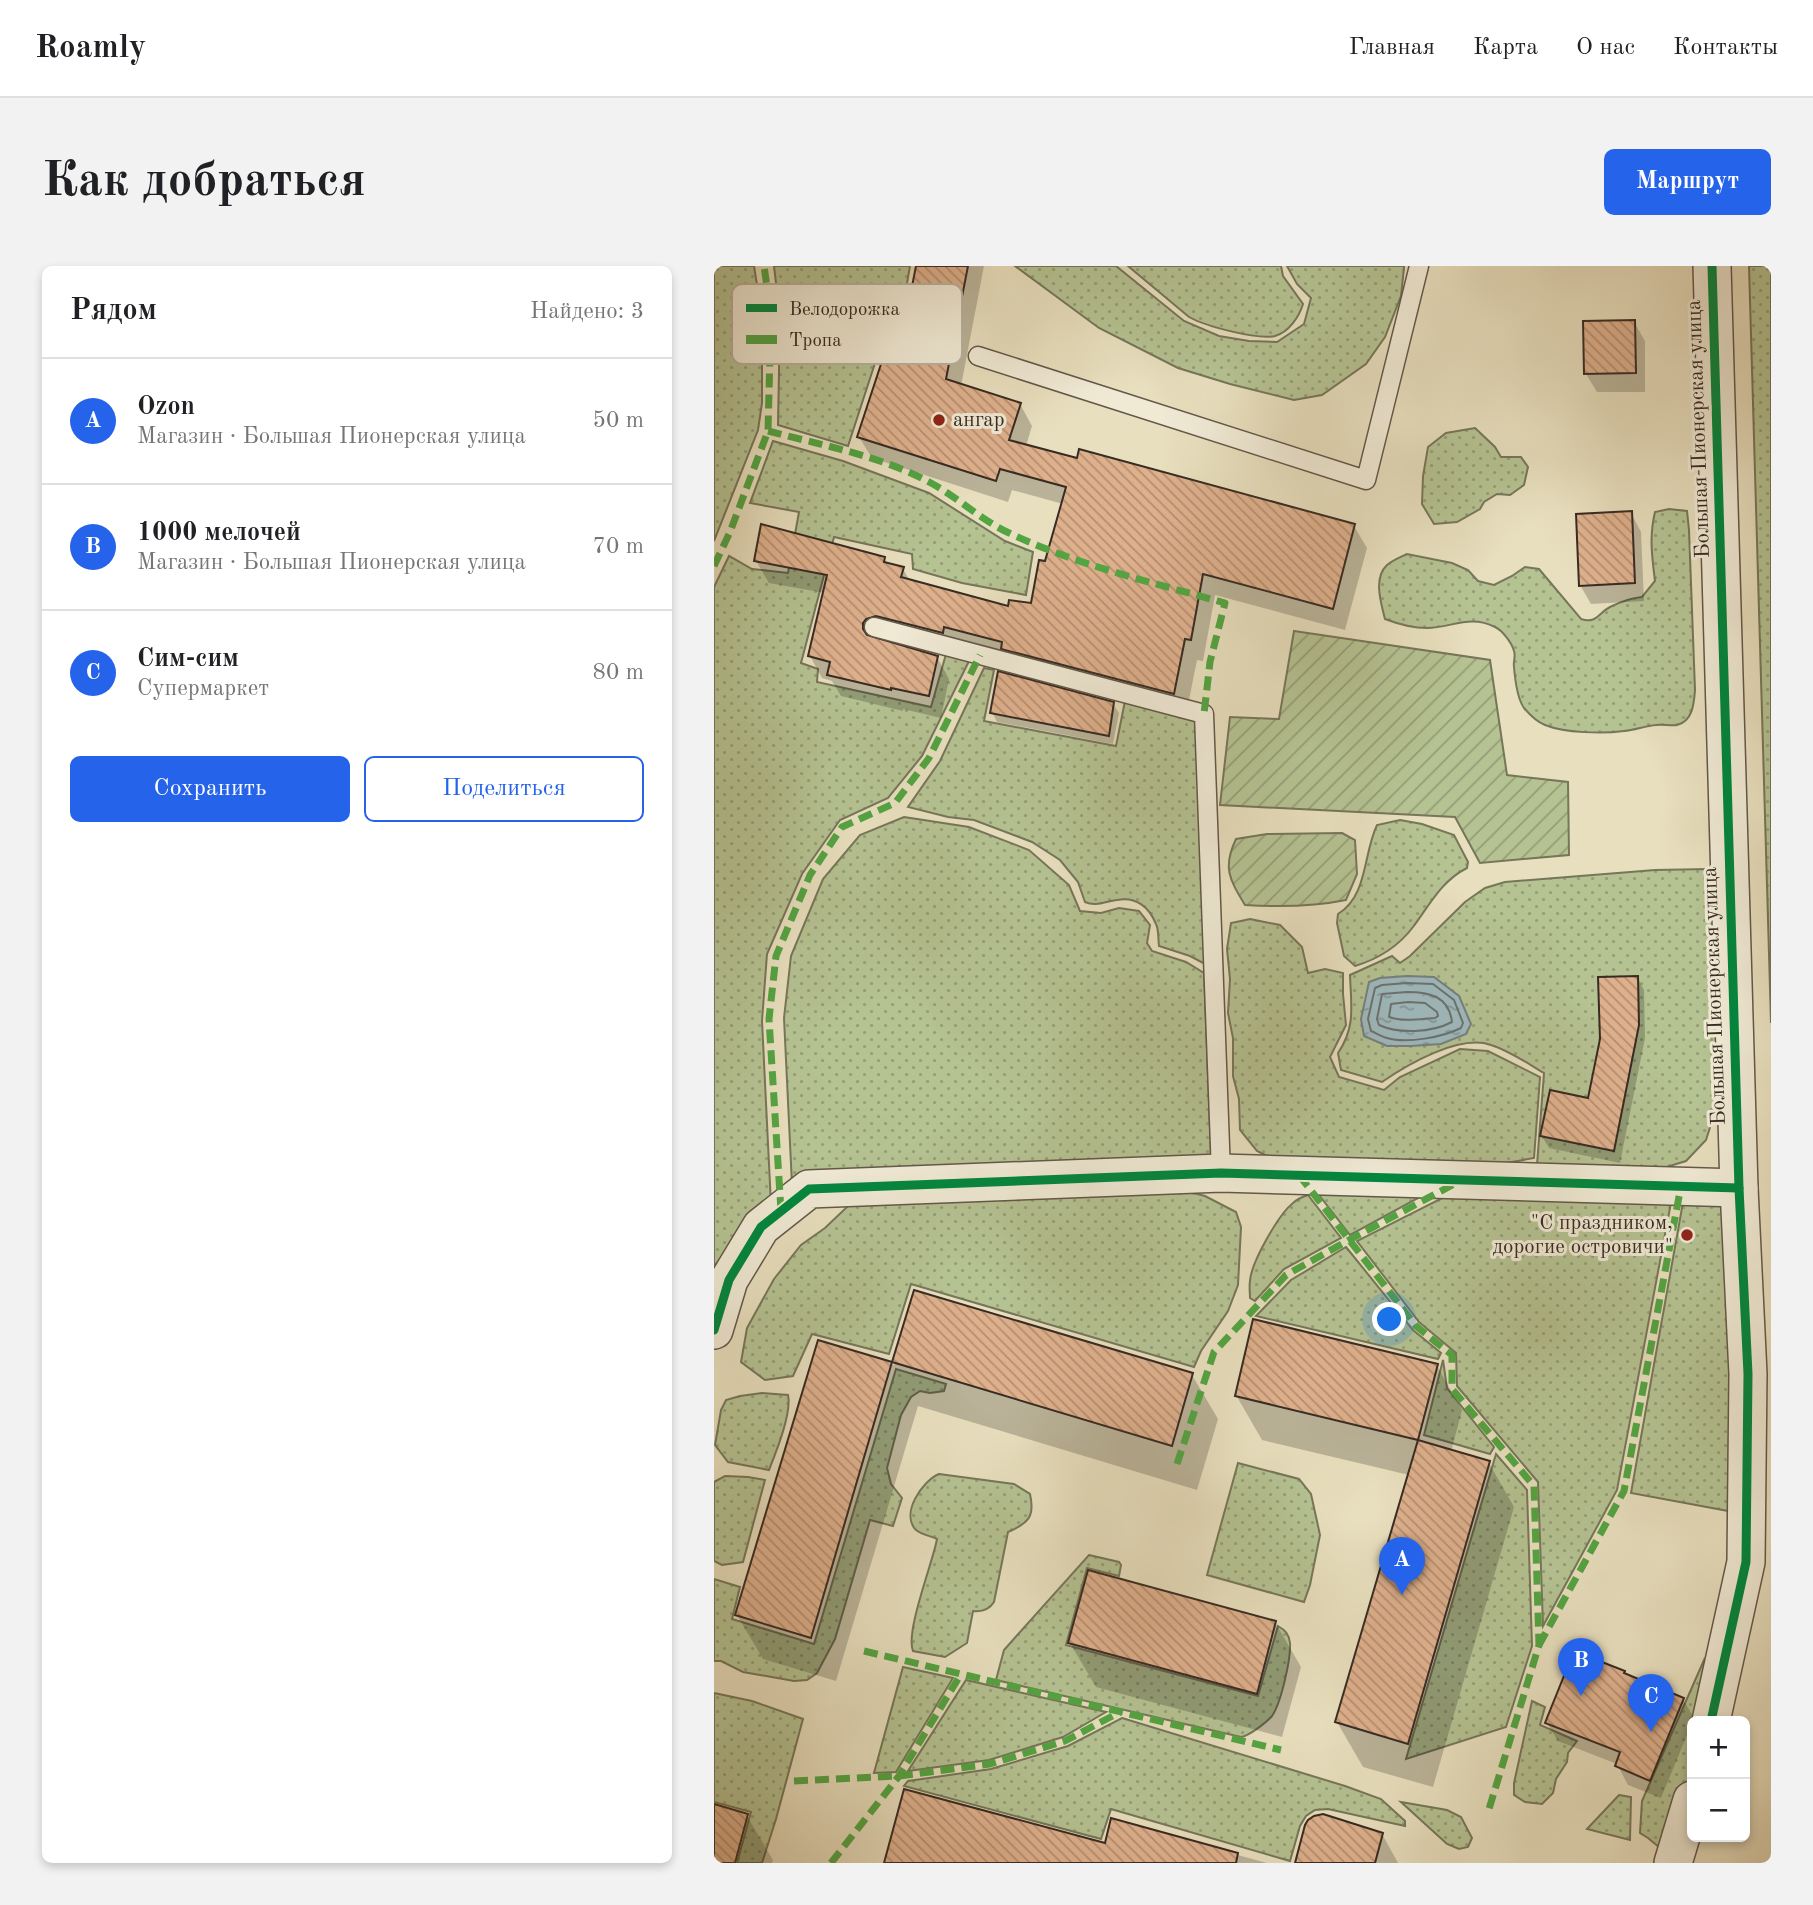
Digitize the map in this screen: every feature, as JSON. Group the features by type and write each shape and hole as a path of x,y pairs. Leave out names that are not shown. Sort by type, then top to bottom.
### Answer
{"street":[{"name":"Большая Пионерская улица","path":"1712,266 1739,1188 1748,1374 1746,1562 1712,1716"},
{"path":"714,1330 729,1280 761,1227 809,1189 1221,1173 1739,1188"},
{"path":"1673,1863 1687,1817"}],"lane":[{"path":"978,356 1366,480 1419,266"},
{"path":"874,627 1204,714 1221,1173"}],"green space":[{"path":"714,266 754,266 757,284 732,284 732,364 762,364 762,403 758,430 714,541"},
{"path":"774,266 910,266 907,284 776,284"},
{"path":"1015,266 1116,266 1184,321 1219,336 1277,342 1304,324 1311,298 1297,284 1287,266 1404,268 1401,296 1385,337 1366,364 1322,395 1294,400 1178,368 1099,328"},
{"path":"1128,266 1281,266 1283,276 1303,304 1293,323 1275,336 1256,336 1231,331 1189,317"},
{"path":"1749,266 1771,266 1771,1023"},
{"path":"779,364 875,364 848,446 778,425"},
{"path":"1475,428 1495,447 1501,457 1521,457 1528,467 1524,485 1510,495 1497,494 1484,502 1480,509 1457,522 1434,524 1422,504 1428,447 1446,433"},
{"path":"773,441 843,461 929,493 1005,541 1033,552 1026,595 962,583 913,569 912,554 834,537 801,663 818,669 817,682 931,707 946,654 969,661 922,756 888,798 840,820 802,874 767,954 762,1021 771,1205 714,1266 714,587 729,556 752,569 788,573 799,512 750,503"},
{"path":"1669,509 1687,511 1695,690 1689,716 1677,725 1595,733 1545,725 1533,718 1522,704 1516,683 1514,651 1498,629 1477,622 1422,628 1385,619 1379,591 1380,577 1387,565 1407,554 1452,563 1468,570 1478,581 1494,585 1525,567 1539,569 1581,619 1594,619 1614,605 1642,597 1655,581 1653,521 1655,512"},
{"path":"1294,631 1490,660 1507,775 1568,782 1569,855 1480,863 1455,817 1220,805 1230,717 1279,719"},
{"path":"984,668 994,670 984,721 1116,746 1125,701 1196,719 1205,964 1159,946 1158,929 1153,918 1146,908 1136,901 1124,899 1097,904 1085,902 1078,882 1060,860 1032,842 974,820 908,807 940,761"},
{"path":"904,817 969,827 1029,850 1069,885 1080,911 1101,913 1119,908 1139,911 1150,925 1147,943 1152,951 1186,962 1204,973 1211,1155 792,1185 784,1018 791,956 823,879 860,835"},
{"path":"1400,820 1454,835 1468,862 1467,868 1443,887 1401,941 1380,956 1355,966 1344,956 1337,923 1338,914 1348,906 1360,886 1377,825"},
{"path":"1342,833 1355,840 1357,874 1346,900 1296,906 1245,905 1230,874 1229,858 1236,839 1267,834"},
{"path":"1709,869 1712,878 1719,1099 1706,1140 1686,1161 1660,1169 1537,1165 1544,1073 1491,1045 1478,1043 1450,1047 1420,1059 1382,1082 1341,1070 1338,1053 1348,1034 1351,1016 1350,975 1392,956 1400,963 1465,902 1485,888 1505,882 1655,870"},
{"path":"1250,919 1280,925 1302,947 1308,973 1325,969 1343,973 1346,1025 1330,1057 1339,1077 1384,1090 1400,1077 1460,1049 1488,1051 1540,1077 1534,1158 1478,1168 1271,1158 1257,1151 1240,1130 1239,1099 1233,1076 1233,1038 1228,1013 1230,979 1227,949 1231,923"},
{"path":"1309,1182 1444,1184 1350,1235"},
{"path":"1462,1188 1673,1192 1617,1490 1543,1626 1538,1482 1457,1386 1456,1353 1419,1322 1357,1241"},
{"path":"1178,1189 1205,1196 1236,1212 1241,1227 1238,1285 1228,1311 1201,1351 1194,1367 911,1284 889,1354 812,1334 793,1376 765,1380 741,1362 747,1328 774,1279 801,1245 859,1199"},
{"path":"1685,1191 1729,1193 1739,1513 1631,1493"},
{"path":"1308,1195 1341,1238 1284,1269 1255,1301 1250,1298 1250,1283 1260,1252 1287,1209 1296,1200"},
{"path":"1346,1247 1413,1330 1441,1353 1438,1359 1256,1316 1291,1280"},
{"path":"1443,1360 1447,1388 1494,1447 1490,1454 1424,1435"},
{"path":"896,1369 946,1384 944,1391 920,1391 911,1397 901,1415 887,1468 891,1484 902,1498 893,1526 870,1520 835,1639 817,1673 807,1680 794,1681 743,1672 721,1661 714,1661 714,1579 740,1587 732,1619 814,1644"},
{"path":"762,1393 788,1395 789,1403 786,1422 769,1470 728,1462 715,1445 721,1410 726,1400"},
{"path":"1496,1454 1527,1490 1532,1646 1506,1727 1406,1759"},
{"path":"1238,1463 1299,1479 1311,1494 1320,1535 1304,1602 1207,1575"},
{"path":"939,1474 1014,1484 1030,1494 1032,1508 1026,1522 1008,1532 994,1602 985,1610 973,1611 967,1643 945,1657 913,1651 912,1642 916,1613 937,1539 916,1530 910,1515 920,1491"},
{"path":"725,1476 765,1480 743,1562 722,1565 714,1561 714,1482"},
{"path":"1089,1555 1119,1562 1119,1576 1087,1568 1066,1645 1258,1696 1278,1626 1288,1635 1290,1650 1282,1691 1272,1716 1241,1737 996,1680 1004,1650"},
{"path":"1704,1660 1708,1674 1701,1716 1687,1716 1687,1791 1660,1848 1640,1833 1642,1801"},
{"path":"903,1667 953,1678 896,1772 874,1773"},
{"path":"966,1680 1106,1712 1063,1737 989,1760 908,1771"},
{"path":"714,1693 752,1701 803,1719 762,1863 737,1863 751,1812 714,1802"},
{"path":"1532,1701 1545,1707 1540,1725 1577,1741 1556,1779 1553,1793 1542,1804 1525,1802 1514,1795 1514,1783"},
{"path":"1122,1718 1381,1799 1405,1821 1405,1826 1328,1809 1315,1810 1306,1816 1300,1826 1290,1861 1111,1809 1101,1839 904,1786 908,1781 991,1769 1068,1746"},
{"path":"1619,1795 1631,1797 1630,1840 1587,1829"},
{"path":"1401,1802 1447,1810 1461,1817 1472,1838 1468,1847 1459,1849 1447,1844"}],"water":[{"path":"1434,977 1459,996 1471,1024 1466,1034 1441,1044 1411,1046 1387,1046 1364,1036 1361,1019 1369,982 1380,978"}],"building":[{"path":"916,266 968,266 962,297 962,284 912,284"},
{"path":"1635,320 1636,373 1584,374 1583,321"},
{"path":"881,364 949,364 946,379 1021,403 1009,440 1077,458 1079,449 1355,524 1333,609 1203,574 1191,640 1185,639 1174,694 1001,649 1002,642 944,627 943,633 876,616 863,623 867,635 938,656 929,696 827,675 830,662 808,656 827,575 754,561 761,524 885,557 884,562 904,567 901,577 1008,606 1009,600 1031,603 1039,560 1045,561 1066,487 1000,469 996,481 857,437"},
{"path":"1632,511 1635,583 1579,586 1576,514"},
{"path":"998,671 1114,702 1109,736 990,713"},
{"path":"1638,976 1639,1025 1614,1151 1540,1136 1550,1090 1588,1098 1600,1039 1598,977"},
{"path":"914,1290 1193,1373 1172,1446 892,1362"},
{"path":"1253,1319 1438,1364 1418,1440 1235,1396"},
{"path":"818,1340 892,1362 811,1638 735,1615"},
{"path":"1418,1440 1490,1461 1408,1744 1335,1722"},
{"path":"1088,1570 1276,1621 1257,1694 1068,1643"},
{"path":"1574,1651 1684,1698 1650,1781 1615,1766 1620,1752 1545,1723"},
{"path":"904,1789 1105,1843 1111,1818 1238,1853 1236,1863 884,1863"},
{"path":"714,1804 748,1814 735,1863 714,1863"},
{"path":"1323,1814 1383,1833 1375,1863 1295,1863 1305,1825 1314,1816"}],"marked path":[{"path":"764,266 767,284"},
{"path":"714,566 730,532 768,431 770,364"},
{"path":"768,431 892,465 941,489 997,527 1033,544 1114,572 1225,603 1210,662 1204,714"},
{"path":"781,1211 769,1019 776,956 810,875 842,827 895,803 929,758 980,655"},
{"path":"1299,1175 1416,1326 1452,1355 1452,1389 1534,1486 1539,1645 1489,1809"},
{"path":"1177,1464 1214,1352 1286,1275 1456,1183"},
{"path":"1539,1645 1624,1491 1681,1186"},
{"path":"864,1651 1281,1750"},
{"path":"831,1863 899,1776 961,1674"},
{"path":"794,1781 899,1776 990,1764 1065,1741 1120,1712"}],"cycle path":[{"path":"1712,266 1739,1188 1748,1374 1746,1562 1712,1716"},
{"path":"714,1330 729,1280 761,1227 809,1189 1221,1173 1739,1188"}],"place":[{"name":"ангар","path":"939,420"},
{"name":"\"С праздником, дорогие островичи\"","path":"1687,1235"},
{"name":"Ozon","path":"1402,1595"},
{"name":"1000 мелочей","path":"1581,1696"},
{"name":"Сим-сим","path":"1651,1732"}]}
